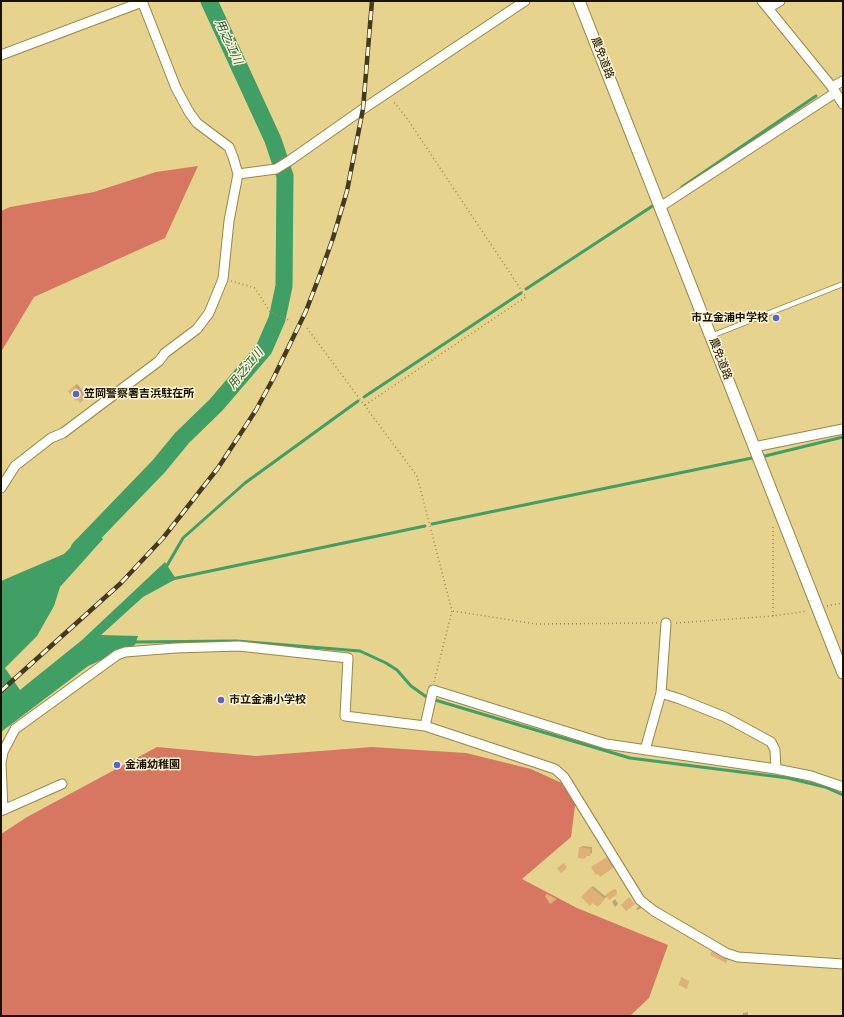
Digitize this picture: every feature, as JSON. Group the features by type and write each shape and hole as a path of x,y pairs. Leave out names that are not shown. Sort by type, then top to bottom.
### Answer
{"street":[{"path":"238,174 276,169 290,161 387,93 525,1"},
{"name":"農免道路","path":"579,1 843,673"},
{"path":"780,1 765,5 834,90 843,104"},
{"path":"1,55 142,2 176,88 189,112 197,123 229,147 234,157 238,174 229,221 223,279 209,313 197,329 146,370 15,466 1,488"},
{"path":"660,207 834,90 843,81"},
{"path":"754,447 843,429"},
{"path":"645,750 661,693 666,623"},
{"path":"62,784 2,810 1,763 3,752 15,729 110,658 125,652 239,646 348,658 345,716 425,725 555,769 564,777 640,900 654,911 726,953 746,958 843,964"},
{"path":"425,725 433,692 594,741 776,769 811,776 843,787"},
{"path":"661,693 680,698 725,717 771,742 775,750 776,769"}],"lane":[{"path":"711,336 843,284"}],"path":[{"path":"365,405 526,297 406,117 387,93"},
{"path":"223,279 255,288 270,312 291,322"},
{"path":"307,328 417,476 452,611 433,692"},
{"path":"773,616 773,526 781,512"},
{"path":"452,611 536,624 666,623 773,616 808,610 818,610 843,603"}],"shaded area":[{"path":"198,166 165,238 34,297 1,352 1,211 10,207 94,192 156,172"},
{"path":"91,527 103,539 60,587 54,606 37,636 5,668 20,690 82,640 165,562 176,579 143,597 101,635 138,636 135,645 88,666 1,732 1,581 64,554"},
{"path":"157,747 256,756 372,747 466,753 531,769 577,790 571,837 522,879 577,908 668,945 649,998 630,1016 1,1016 1,834 27,817"}],"building":[{"path":"75,386 85,399 80,403 78,400 76,401 68,391"},
{"path":"579,847 591,849 590,856 585,856 585,859 578,858"},
{"path":"607,857 613,868 600,877 598,874 596,875 591,867"},
{"path":"564,863 567,868 561,873 557,868"},
{"path":"591,887 605,899 598,907 592,903 590,906 581,897"},
{"path":"614,889 617,894 609,900 605,895"},
{"path":"547,894 557,899 550,904 545,896"},
{"path":"629,897 635,904 626,911 621,905"},
{"path":"712,951 728,958 726,963 710,955"},
{"path":"681,977 689,981 687,989 679,985"}],"waterway":[{"name":"用之江川","path":"79,549 159,466 182,438 216,405 264,349 277,319 284,286 285,176 273,140 209,1"},
{"path":"682,187 816,96"},
{"path":"526,289 654,205"},
{"path":"364,397 521,293"},
{"path":"165,569 183,538 245,483 358,401"},
{"path":"765,456 843,437"},
{"path":"432,524 752,458"},
{"path":"172,579 425,526"},
{"path":"133,642 236,641 360,651 386,663 397,670 411,686 428,698"},
{"path":"435,700 630,758 788,778 825,787 843,795"}],"railway":[{"path":"1,691 121,583 163,538 218,468 256,410 273,379 306,311 333,238 347,191 363,109 372,1"}],"place":[{"name":"市立金浦中学校","path":"776,318"},
{"name":"笠岡警察署吉浜駐在所","path":"76,394"},
{"name":"市立金浦小学校","path":"221,700"},
{"name":"金浦幼稚園","path":"117,765"}]}
